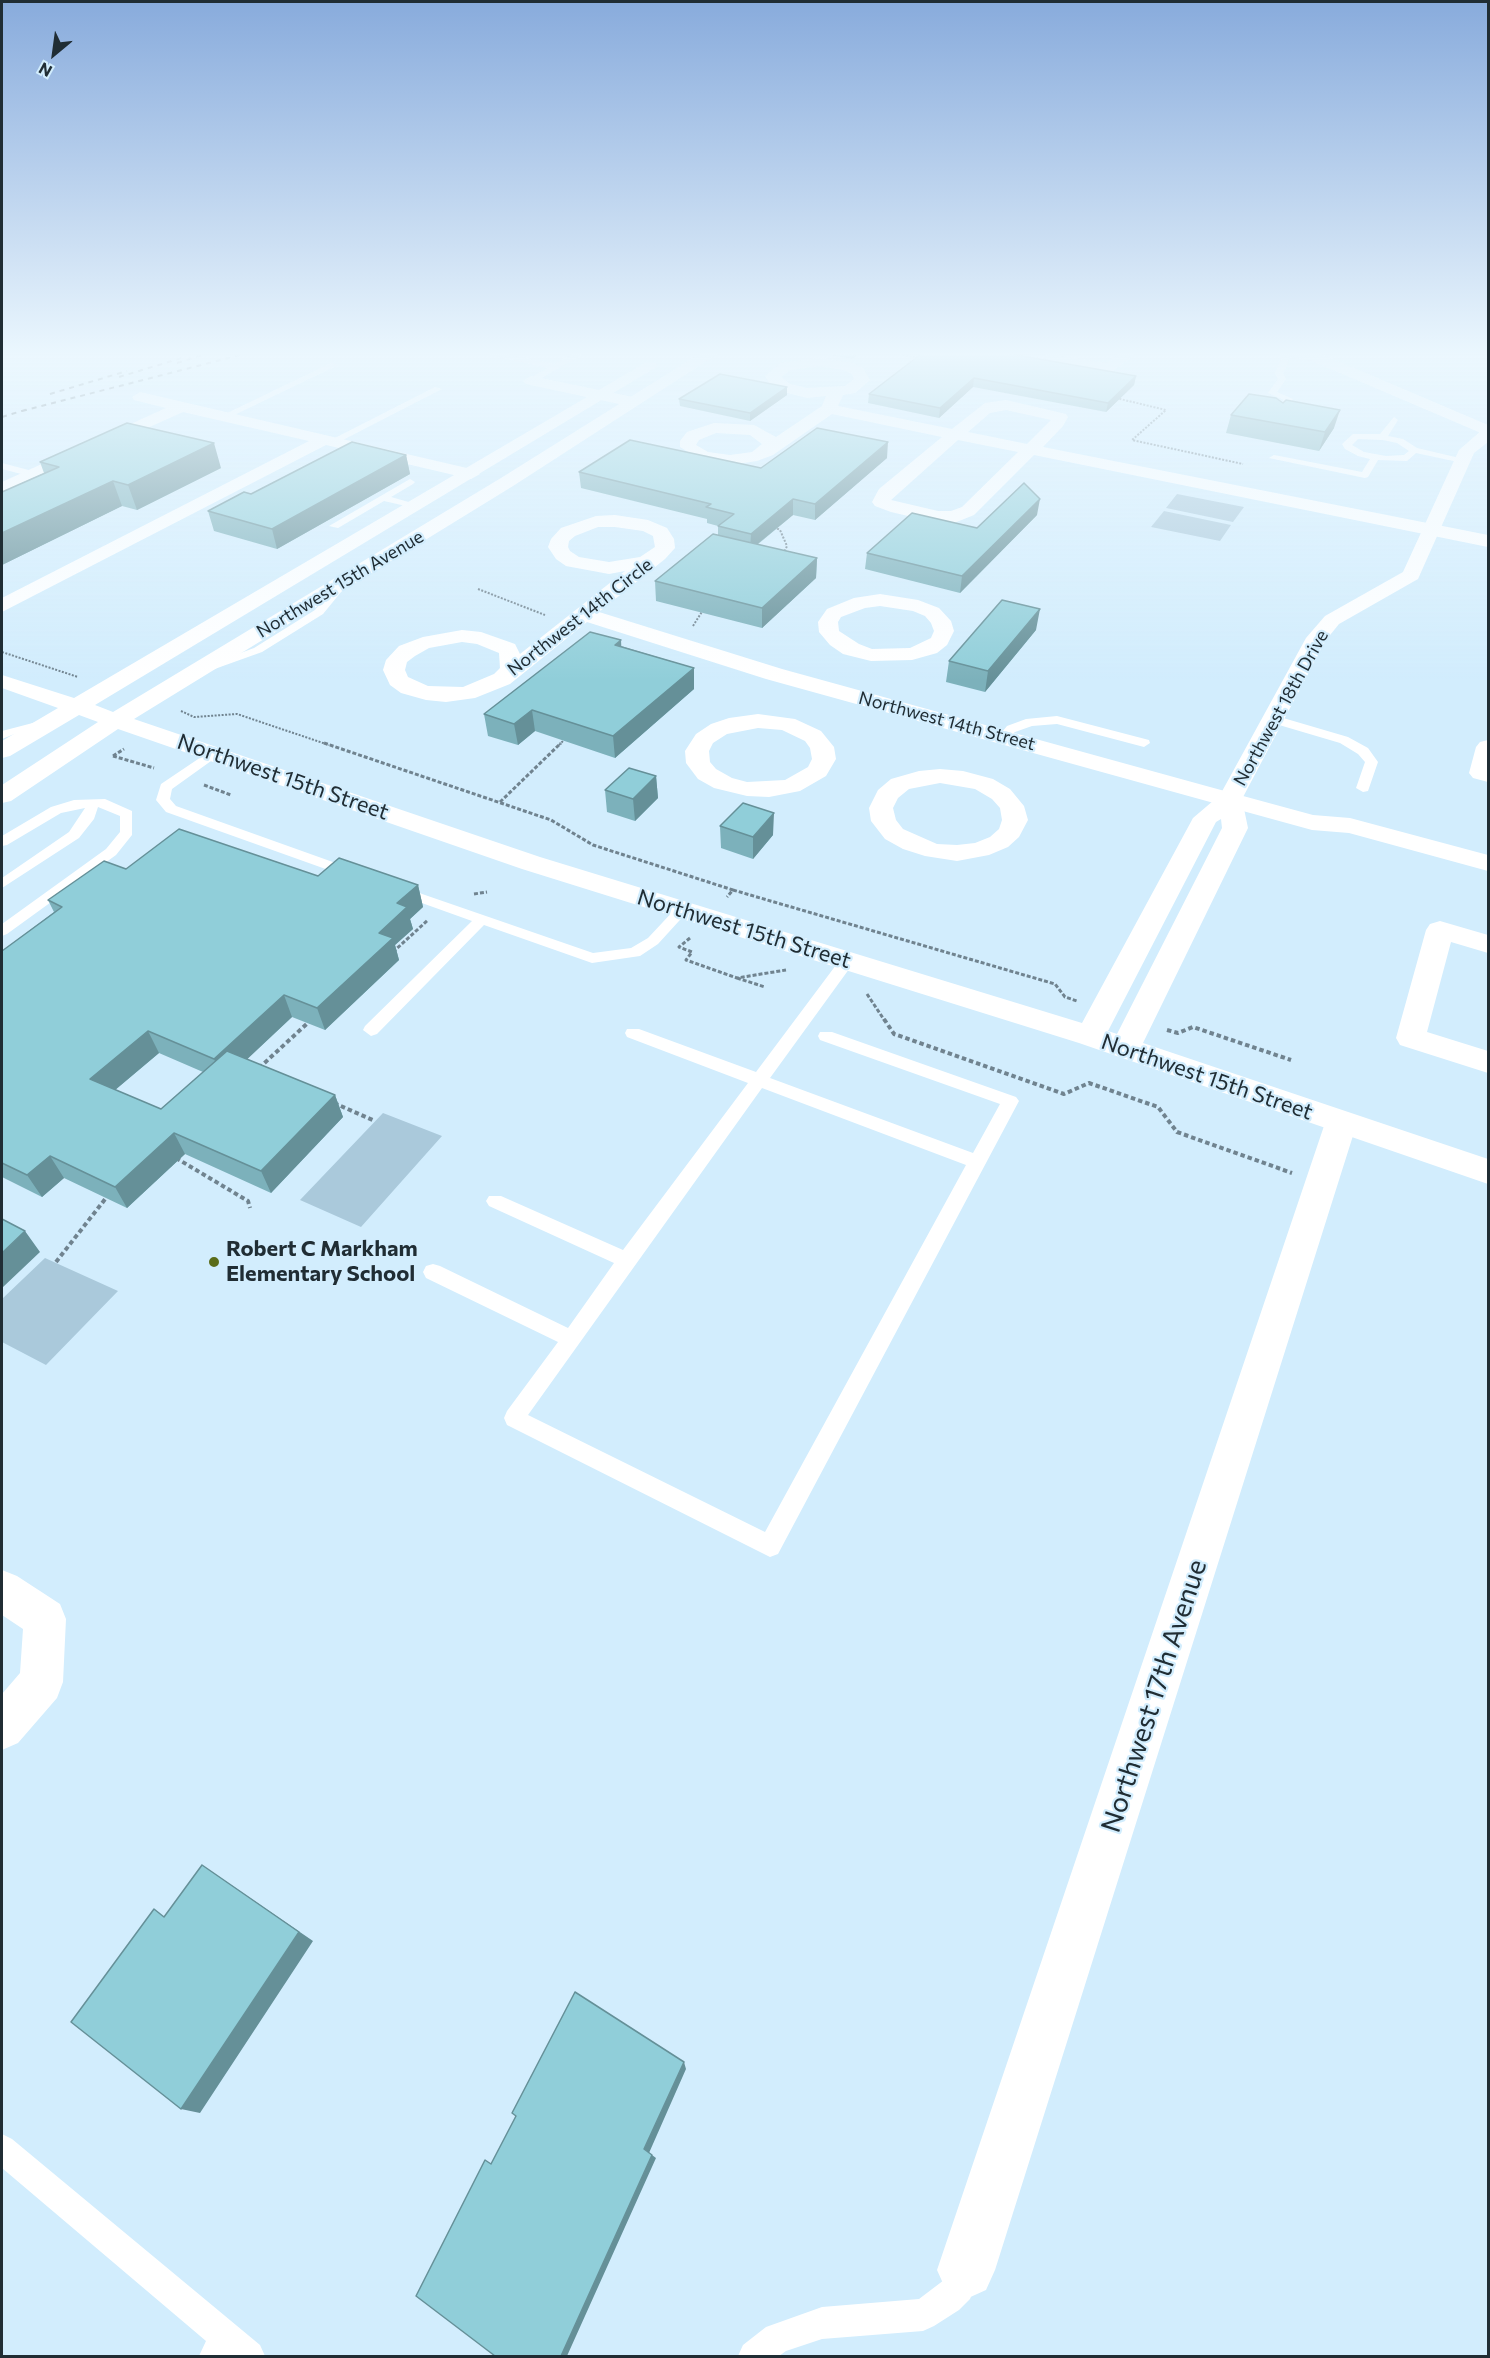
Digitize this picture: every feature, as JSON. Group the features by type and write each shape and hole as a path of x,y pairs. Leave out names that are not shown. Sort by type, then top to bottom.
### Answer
{"street":[{"path":"2,488 62,461"},
{"path":"2,606 288,461"},
{"path":"415,461 471,474"},
{"name":"Northwest 15th Avenue","path":"2,751 492,461"},
{"name":"Northwest 15th Avenue","path":"2,796 117,719 538,461"},
{"path":"922,461 885,493 882,502 928,515 954,517 968,511 1019,461"},
{"path":"1090,461 1488,541"},
{"name":"Northwest 18th Drive","path":"1230,800 1317,638 1332,620 1412,575 1462,463"},
{"name":"Northwest 14th Circle","path":"502,679 511,669 512,658 507,649 481,638 462,636 442,638 415,646 397,660 394,670 398,680 408,688 436,694 467,693 487,687 502,679 658,555 665,548 665,539 660,532 632,522 596,522 580,526 560,539 558,547 563,555 573,562 590,566 628,566 658,555"},
{"path":"823,688 758,721 737,723 719,729 704,739 697,751 698,763 707,774 723,783 747,789 769,790 800,782 818,771 824,759 822,747 813,736 823,688 837,641 829,632 828,622 834,613 845,606 861,602 899,601 918,606 942,621 944,631 940,640 929,648 892,656 823,688"},
{"name":"Northwest 14th Street","path":"584,614 823,688 995,756 1230,800 1312,822 1350,826 1488,862"},
{"name":"Northwest 15th Street","path":"2,681 531,863 1090,1036 1488,1172"},
{"path":"1488,747 1481,773 1488,775"},
{"path":"995,756 1001,794 1012,806 1015,820 1010,832 999,842 980,850 957,853 933,851 912,844 894,834 884,821 881,808 886,795 900,784 919,778 940,776 995,756"},
{"path":"1090,1036 1206,818 1230,800 1235,828 1125,1048"},
{"name":"Northwest 14th Street","path":"1312,822 1348,839 1488,878"},
{"path":"1488,944 1440,930 1411,1038 1488,1062"},
{"name":"Northwest 17th Avenue","path":"966,2270 1341,1123"},
{"path":"2,1591 45,1619 41,1682 2,1727"}],"lane":[{"path":"1290,461 1365,475 1373,461"},
{"path":"1452,461 1462,463"},
{"path":"2,466 33,474"},
{"path":"334,526 410,482"},
{"path":"382,498 415,507"},
{"path":"1273,719 1344,740 1363,751 1372,762 1363,788"},
{"path":"995,756 1011,729 1030,722 1057,720 1144,743"},
{"path":"2,735 19,728 48,723"},
{"path":"213,753 166,787 163,794 166,804 181,815 364,878"},
{"path":"2,842 56,810 75,804 105,803 128,813 127,832 111,852 2,932"},
{"path":"2,884 74,835 87,819 93,804"},
{"path":"387,886 592,958 635,952 653,941 682,910"},
{"path":"371,1030 482,919"},
{"path":"826,1036 1010,1101 770,1546 514,1418 626,1260 847,961"},
{"path":"633,1033 977,1162"},
{"path":"495,1201 626,1260"},
{"path":"433,1272 571,1339"},
{"path":"2,2149 230,2350"},
{"path":"754,2356 765,2345 777,2338 813,2325 848,2319 923,2315 948,2299 959,2288 966,2270"}],"path":[{"path":"770,524 780,530 787,546 783,556"},
{"path":"478,589 546,615"},
{"path":"690,630 700,612 710,605"},
{"path":"500,802 571,733"},
{"path":"108,756 118,756 231,795"},
{"path":"733,890 1055,984 1065,997 1081,1002"},
{"path":"389,959 391,954 434,914"},
{"path":"737,978 765,987"},
{"path":"267,1075 256,1070 310,1020 318,1021"},
{"path":"1160,1028 1178,1033 1193,1027 1291,1060"},
{"path":"332,1102 375,1121"},
{"path":"167,1153 248,1201 250,1208"},
{"path":"56,1262 106,1198"}],"shaded area":[{"path":"1177,494 1244,507 1233,522 1166,508"},
{"path":"1164,511 1231,525 1220,541 1151,527"},
{"path":"383,1113 442,1136 361,1227 300,1200"},
{"path":"45,1258 118,1291 46,1365 2,1342 2,1299"}],"building":[{"path":"177,461 128,485 113,481 2,533 2,492 59,467 40,462"},
{"path":"315,461 395,461 272,529 208,511 244,492 251,494"},
{"path":"596,461 728,461 761,468 771,461 866,461 815,504 793,499 751,534 718,526 734,514 706,507 711,504 579,472"},
{"path":"1024,483 1040,499 962,576 867,553 912,513 977,528"},
{"path":"713,534 817,558 762,608 655,581"},
{"path":"1002,600 1040,609 988,671 949,661"},
{"path":"590,632 621,640 615,645 694,668 613,736 532,710 514,724 484,714"},
{"path":"629,768 656,776 633,799 605,790"},
{"path":"743,803 774,813 753,837 720,826"},
{"path":"179,829 318,876 339,858 418,885 397,903 407,907 379,933 393,938 317,1008 284,995 214,1059 148,1031 90,1079 161,1109 227,1051 335,1095 261,1171 174,1133 115,1187 50,1156 27,1175 2,1163 2,951 62,907 48,900 104,861 126,869"},
{"path":"2,1219 25,1231 2,1253"},
{"path":"202,1865 299,1932 181,2109 71,2022 154,1909 164,1917"},
{"path":"575,1992 684,2062 644,2149 652,2155 561,2356 495,2356 416,2296 485,2160 491,2164 516,2116 512,2113"}],"place":[{"name":"Robert C Markham Elementary School","path":"214,1262"}]}
